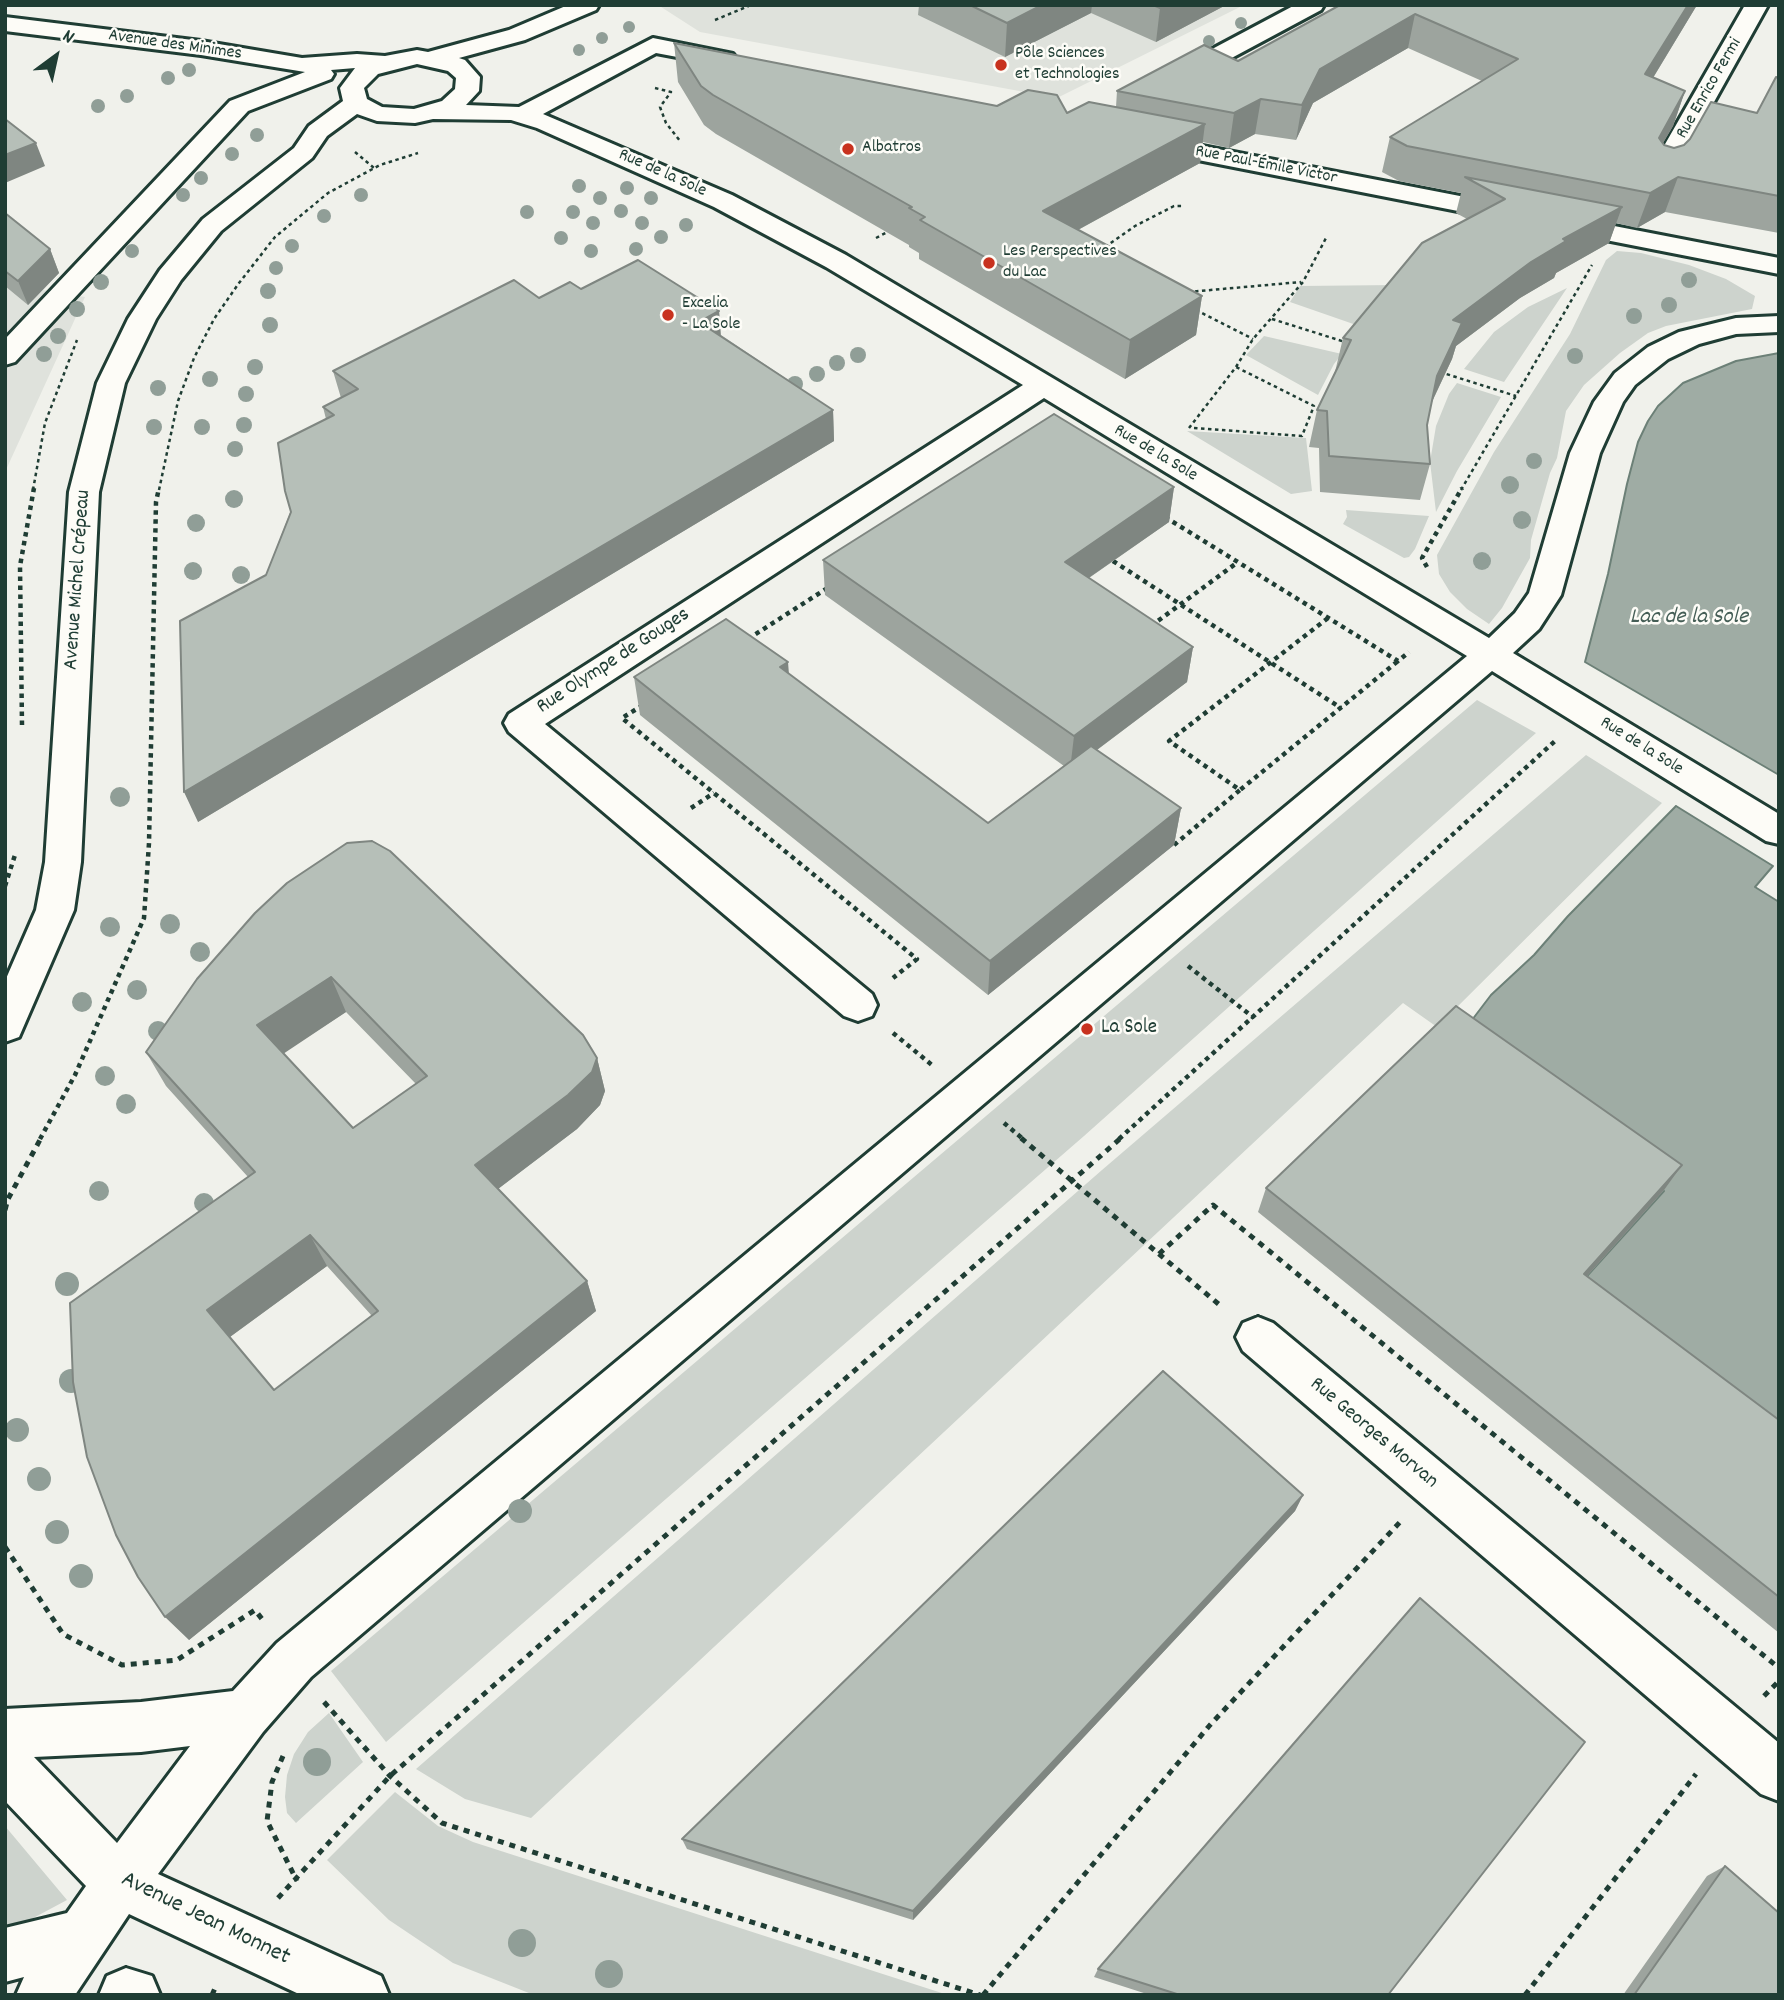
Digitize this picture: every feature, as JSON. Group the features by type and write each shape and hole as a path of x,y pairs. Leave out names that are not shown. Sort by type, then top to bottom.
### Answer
{"street":[{"name":"Avenue Michel Crépeau","path":"433,58 517,35 587,5"},
{"path":"1150,92 1313,5"},
{"name":"Rue Enrico Fermi","path":"1662,172 1757,5"},
{"name":"Avenue des Minimes","path":"5,24 201,48 312,69 357,61 385,62"},
{"name":"Avenue Michel Crépeau","path":"354,96 365,110 392,117 415,117 437,112 461,99 469,80 517,35"},
{"path":"517,115 653,46 745,63"},
{"name":"Avenue Michel Crépeau","path":"10,1009 55,910 63,862 84,492 111,383 142,319 170,276 212,225 303,153 318,131 354,96 358,78 369,69 385,62 417,57 433,58 456,65 469,80"},
{"path":"5,356 239,106 312,69"},
{"name":"Avenue des Minimes","path":"312,69 354,96"},
{"name":"Rue de la Sole","path":"469,80 517,115"},
{"name":"Rue de la Sole","path":"437,112 517,115 546,123 723,201 836,261 1779,831"},
{"name":"Avenue Michel Crépeau","path":"303,153 392,117"},
{"name":"Rue Paul-Émile Victor","path":"1130,140 1779,265"},
{"path":"5,1734 141,1727 245,1714 307,1678 967,1092 1491,655 1527,621 1545,595 1585,453 1609,402 1625,379 1658,354 1689,338 1736,327 1779,324"},
{"name":"Rue Olympe de Gouges","path":"858,1005 521,723 1042,386"},
{"name":"Rue Georges Morvan","path":"1258,1337 1779,1776"},
{"path":"43,1995 120,1883 245,1714"},
{"name":"Avenue Jean Monnet","path":"5,1765 120,1883 362,1995"},
{"path":"5,1955 82,1936"},
{"path":"125,1995 133,1995"}],"path":[{"path":"599,73 671,92 660,107 666,123 681,142"},
{"path":"5,1210 8,1199 75,1074 144,918 149,843 156,502 178,401 194,358 214,319 239,283 275,237 302,212 328,193 380,165 426,151"},
{"path":"1103,248 1164,211 1174,206 1183,206"},
{"path":"836,261 894,228"},
{"path":"1174,845 1443,626 1447,607 1422,558 1603,245 1617,233"},
{"path":"1164,459 1236,367 1253,339 1303,282 1326,237"},
{"path":"1175,293 1303,282"},
{"path":"1185,305 1253,339"},
{"path":"1272,319 1349,343"},
{"path":"1189,427 1302,436 1314,406 1236,367"},
{"path":"1439,372 1516,396"},
{"path":"1156,511 1398,661"},
{"path":"1113,561 1341,708"},
{"path":"1149,627 1238,562"},
{"path":"741,643 832,585"},
{"path":"1240,790 1169,741 1328,618"},
{"path":"644,705 622,718 917,959 858,1005 1075,1180 1258,1337"},
{"path":"235,1938 297,1881 390,1776 1075,1180 1585,712"},
{"path":"1152,938 1254,1018"},
{"path":"1159,1254 1213,1205 1779,1668"},
{"path":"5,1547 63,1634 122,1664 177,1660 255,1610 307,1678 390,1776 442,1823 981,1995 1210,1725 1434,1486"},
{"path":"1525,1995 1727,1733 1779,1681"},
{"path":"286,1749 272,1782 267,1821 297,1881"}],"shaded area":[{"name":"Pôle Sciences et Technologies","path":"658,5 1244,5 1057,98 700,32"},
{"path":"5,228 59,273 43,290 85,297 5,472"},
{"path":"1617,251 1641,253 1689,265 1726,279 1755,296 1752,309 1666,326 1648,333 1620,353 1584,385 1566,411 1557,458 1550,473 1531,540 1530,558 1502,608 1489,624 1467,609 1450,592 1439,574 1437,555 1494,452 1570,334 1606,260"},
{"path":"1396,285 1362,327 1290,302 1300,286"},
{"path":"1567,288 1504,382 1464,369 1494,332 1528,307"},
{"path":"1264,336 1342,354 1318,395 1246,355"},
{"path":"1457,383 1501,397 1436,512 1430,462 1436,426 1449,394"},
{"path":"1187,431 1306,438 1312,491 1291,494"},
{"path":"1346,510 1429,516 1415,549 1409,557 1404,558 1343,524 1347,517"},
{"path":"1477,700 1536,733 1084,1136 386,1742 331,1671"},
{"path":"1586,755 1662,803 1437,1027 1403,1003 531,1818 465,1799 416,1769 1102,1170"},
{"path":"329,1713 363,1762 296,1823 287,1813 287,1775 294,1754 308,1732"},
{"path":"395,1792 438,1826 473,1842 948,1995 534,1995 453,1963 389,1920 327,1860"},
{"path":"5,1826 67,1900 22,1924 5,1926"}],"water":[{"name":"Lac de la Sole","path":"1779,353 1779,775 1585,662 1608,574 1627,484 1638,442 1648,421 1658,406 1683,383 1736,361"},
{"path":"1676,806 1773,866 1755,887 1779,902 1779,1458 1568,1297 1664,1191 1456,1041 1491,995 1534,955 1568,916"}],"building":[{"path":"970,5 1042,5 1007,23"},
{"path":"1340,5 1688,5 1645,74 1685,91 1659,138 1664,145 1674,148 1684,145 1711,102 1757,113 1776,77 1779,78 1779,196 1678,177 1650,193 1407,146 1390,137 1518,59 1415,14 1320,69 1302,105 1261,99 1234,113 1117,91 1204,45 1238,61"},
{"path":"674,43 997,106 1028,90 1057,95 1067,113 1089,102 1205,124 1043,211 1202,296 1130,340 920,220 925,217 909,208 912,207 713,95 701,86"},
{"path":"5,119 36,143 5,155"},
{"path":"1465,177 1622,207 1563,239 1566,241 1531,262 1453,320 1462,323 1437,376 1427,425 1430,464 1329,456 1327,411 1317,410 1351,340 1343,338 1422,243 1505,199"},
{"path":"5,213 50,249 18,281 5,271"},
{"path":"638,260 719,311 699,322 833,410 184,792 180,621 266,575 291,512 278,443 334,415 323,407 358,389 333,371 514,280 539,298 570,282 581,289"},
{"path":"1054,414 1174,487 1065,562 1193,647 1074,736 823,560"},
{"path":"726,619 788,662 780,667 988,823 1091,746 1181,808 990,961 634,677"},
{"path":"372,841 390,851 583,1035 597,1058 592,1072 568,1095 475,1165 587,1281 165,1617 138,1577 116,1535 87,1457 73,1382 70,1303 255,1172 146,1052 197,979 255,913 287,883 347,843","holes":["331,977 427,1076 353,1128 257,1025","310,1235 378,1311 274,1390 207,1310"]},
{"path":"1456,1006 1682,1165 1584,1274 1779,1420 1779,1597 1266,1188"},
{"path":"1163,1371 1303,1495 913,1911 682,1839"},
{"path":"1420,1598 1585,1742 1388,1995 1180,1995 1098,1969"},
{"path":"1725,1866 1779,1913 1779,1995 1634,1995"}],"place":[{"name":"Pôle Sciences et Technologies","path":"1001,65"},
{"name":"Albatros","path":"848,149"},
{"name":"Les Perspectives du Lac","path":"989,263"},
{"name":"Excelia - La Sole","path":"668,315"},
{"name":"La Sole","path":"1087,1029"}]}
